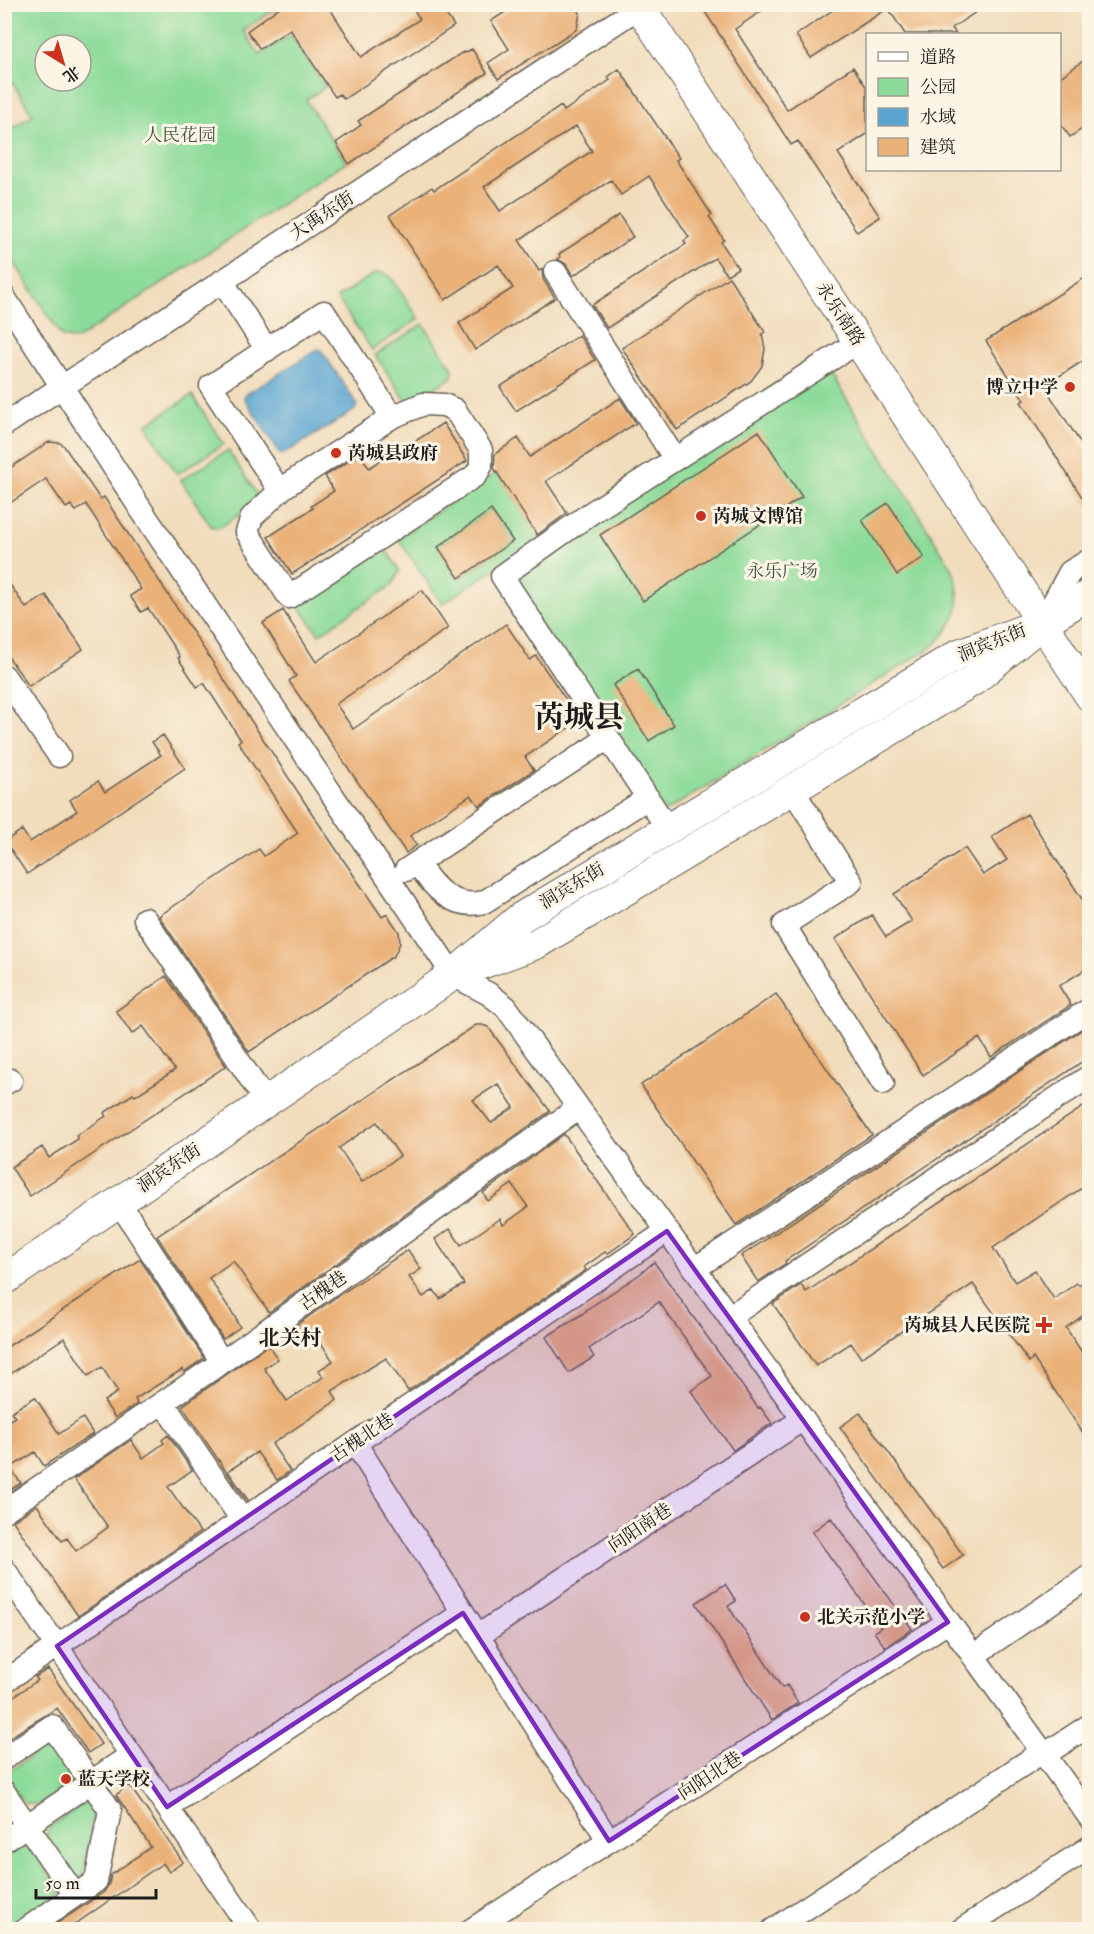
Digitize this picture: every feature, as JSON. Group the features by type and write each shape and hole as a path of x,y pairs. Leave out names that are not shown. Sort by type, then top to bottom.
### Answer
{"main road":[{"name":"永乐南路","path":"641,5 1089,696"},
{"path":"1042,623 1089,594"},
{"name":"洞宾东街","path":"453,975 536,944 974,680 1042,623"},
{"name":"洞宾东街","path":"4,1280 453,975 520,918 958,654 1042,623"}],"street":[{"name":"大禹东街","path":"4,425 641,5"},
{"path":"555,272 675,459"},
{"path":"222,281 267,350"},
{"path":"4,297 147,518 453,975 489,994 506,1008 1089,1818"},
{"path":"280,491 211,386 324,312 392,417"},
{"path":"668,829 502,576 591,513 858,342"},
{"path":"423,404 444,405 455,410 481,450 482,458 476,475 289,597 247,532 252,517 280,491 392,417 423,404"},
{"path":"1042,623 1070,572 1089,560"},
{"path":"1042,623 1089,613"},
{"path":"4,676 58,756"},
{"path":"390,880 608,738"},
{"path":"792,789 851,882 784,925 884,1083"},
{"path":"417,863 427,878 452,900 468,904 484,902 648,798"},
{"path":"145,919 266,1102"},
{"path":"694,1269 1089,1009"},
{"path":"729,1317 1089,1076"},
{"name":"古槐巷","path":"4,1511 222,1362 578,1108"},
{"path":"120,1202 222,1362"},
{"name":"古槐北巷","path":"4,1682 667,1231"},
{"path":"163,1403 242,1520"},
{"name":"向阳南巷","path":"478,1636 803,1419"},
{"path":"355,1443 609,1840"},
{"path":"4,1569 251,1929"},
{"path":"973,1656 1089,1576"},
{"path":"167,1807 463,1612"},
{"name":"向阳北巷","path":"471,1929 948,1622"},
{"path":"773,1929 1089,1725"},
{"path":"4,1758 52,1726 110,1810 96,1881 24,1929"},
{"path":"4,1841 131,1755"},
{"path":"4,1791 75,1895"},
{"path":"961,1929 1089,1847"}],"highlighted area":[{"path":"667,1231 948,1622 609,1841 463,1613 167,1807 57,1646"}],"green space":[{"name":"人民花园","path":"5,4 281,5 243,30 260,55 291,35 325,87 306,100 346,162 76,340 62,337 5,248 5,133 33,115 6,73 13,68 5,54"},
{"path":"375,273 384,273 391,277 419,319 372,350 337,298"},
{"path":"423,324 453,369 452,377 414,402 407,402 375,355"},
{"name":"永乐广场","path":"827,368 952,568 959,601 954,619 934,646 665,812 509,577"},
{"path":"192,395 224,444 177,474 146,425"},
{"path":"228,450 258,496 256,504 219,528 211,526 181,480"},
{"path":"497,472 540,539 442,604 398,538","holes":["491,510 512,541 460,578 438,547"]},
{"path":"385,548 400,571 391,586 319,634 298,605 299,598"},
{"path":"50,1743 75,1780 38,1805 24,1803 5,1774"},
{"path":"90,1800 95,1808 83,1877 76,1881 46,1839 49,1827"},
{"path":"21,1846 31,1848 62,1893 5,1930 5,1857"}],"water":[{"path":"318,349 322,351 357,404 355,410 284,454 280,454 244,398 245,395"}],"building":[{"path":"284,4 327,4 361,57 420,19 410,4 439,4 454,26 344,99 340,94 335,97 290,29 260,49 247,31"},
{"path":"503,4 575,4 580,13 577,29 498,79 488,63 509,49 491,21 507,11"},
{"path":"700,4 772,4 735,29 787,110 853,67 866,86 866,135 838,153 880,217 857,232 798,141 791,145"},
{"path":"842,4 988,4 952,28 955,33 904,33 888,8 811,58 796,35"},
{"path":"472,49 487,73 349,164 336,143 361,125 358,121 463,52"},
{"path":"1089,57 1089,124 1070,137 1061,125 1061,77"},
{"path":"619,69 679,158 676,160 712,215 709,217 724,240 721,242 738,268 727,275 715,258 607,328 592,305 686,244 684,241 689,237 649,176 621,195 611,180 519,240 539,271 542,269 543,279 555,298 475,350 459,323 513,288 498,265 445,300 390,215 432,187 434,190 561,106 564,111 610,80 608,77","holes":["576,126 592,151 500,211 484,187"]},
{"path":"619,215 633,237 573,276 566,264 557,259 560,257 559,254"},
{"path":"1089,275 1089,357 1044,386 1089,456 1089,508 1021,402 1024,400 986,341"},
{"path":"729,277 765,332 762,334 765,349 762,366 751,381 677,430 622,348"},
{"path":"579,335 595,360 516,411 500,387"},
{"path":"620,398 636,423 546,481 567,513 537,535 494,468 495,454 518,438 530,457"},
{"path":"443,423 467,461 292,574 268,537 313,508 311,506 334,491 325,476 360,454 369,468 393,452 394,455"},
{"name":"芮城文博馆","path":"759,431 802,497 643,601 600,535"},
{"path":"49,442 60,443 64,446 100,499 104,497 382,917 387,914 399,932 400,943 394,956 249,1052 159,916 259,849 264,856 298,833 238,742 241,740 204,683 197,687 148,608 141,612 130,596 141,589 86,504 76,511 71,505 66,508 46,479 4,507 4,472"},
{"path":"888,503 924,557 897,575 862,520"},
{"path":"491,510 513,541 459,578 438,547"},
{"path":"4,576 26,608 46,595 83,649 29,686 4,651"},
{"path":"422,590 448,628 336,704 353,729 506,624 530,660 536,656 580,720 525,757 534,770 479,806 471,795 410,836 417,845 406,853 289,681 296,676 263,623 283,610 316,662"},
{"path":"638,669 674,725 649,741 613,685"},
{"path":"163,735 185,768 27,874 5,841 22,830 30,842 77,811 70,800 98,781 105,792 161,755 152,742"},
{"path":"1027,814 1089,910 1089,967 1059,986 1071,1005 991,1057 979,1038 923,1075 835,939 872,915 886,937 912,921 894,894 965,848 983,875 1007,860 992,837"},
{"path":"166,976 226,1066 30,1196 11,1167 42,1147 49,1158 78,1139 76,1136 106,1116 104,1113 175,1070 143,1026 132,1034 116,1011"},
{"path":"776,994 872,1135 736,1225 641,1085"},
{"path":"476,1025 488,1027 550,1111 269,1312 233,1261 209,1278 240,1327 223,1339 157,1236","holes":["498,1084 514,1107 491,1123 473,1100","377,1122 400,1156 362,1182 339,1148"]},
{"path":"1089,1025 1089,1057 785,1261 786,1263 758,1282 741,1256"},
{"path":"1089,1103 1089,1183 993,1248 1015,1282 1035,1270 1054,1299 1077,1283 1079,1285 1089,1278 1089,1311 1066,1328 1089,1363 1089,1442 1033,1358 1029,1362 973,1284 861,1358 851,1343 816,1366 773,1304 801,1285 806,1292"},
{"path":"564,1134 635,1234 607,1254 605,1252 584,1267 586,1270 408,1391 386,1358 332,1391 337,1400 272,1444 290,1471 277,1480 257,1452 228,1471 248,1500 246,1501 182,1406 268,1345 278,1359 264,1368 287,1401 323,1377 319,1370 333,1361 315,1334 301,1344 291,1329 408,1250 421,1269 409,1277 423,1297 434,1290 440,1299 464,1284 435,1239 450,1229 461,1245 500,1219 503,1225 528,1207 512,1184 488,1201 483,1193"},
{"path":"140,1259 204,1358 184,1372 183,1369 135,1399 137,1404 115,1418 104,1401 118,1392 102,1367 88,1376 64,1338 4,1378 4,1349"},
{"path":"654,1262 758,1408 760,1407 772,1423 733,1450 691,1391 712,1376 659,1302 589,1349 594,1357 569,1373 546,1337 587,1311"},
{"path":"35,1397 59,1434 83,1418 93,1434 44,1466 35,1452 10,1468 21,1483 4,1494 4,1423 15,1417 11,1412"},
{"path":"860,1413 963,1555 943,1569 840,1427"},
{"path":"168,1435 192,1470 168,1487 200,1532 78,1616 13,1521 37,1505 62,1541 67,1538 76,1551 108,1527 74,1479 131,1440 143,1458 164,1443 162,1440"},
{"path":"831,1518 912,1629 885,1647 874,1632 881,1627 812,1532"},
{"path":"725,1584 736,1601 728,1606 782,1688 787,1685 798,1703 772,1720 696,1603"},
{"path":"48,1669 101,1744 88,1753 57,1708 4,1741 4,1703 38,1680 35,1677"},
{"path":"129,1785 183,1862 169,1872 163,1863 68,1929 49,1929 104,1892 111,1875 151,1847 116,1795"}],"place":[{"name":"博立中学","path":"1070,387"},
{"name":"芮城县政府","path":"336,453"},
{"name":"芮城文博馆","path":"701,516"},
{"name":"芮城县人民医院","path":"1044,1325"},
{"name":"北关示范小学","path":"805,1617"},
{"name":"蓝天学校","path":"66,1779"}],"district":[{"name":"芮城县","path":"579,717"},
{"name":"北关村","path":"290,1338"}]}
